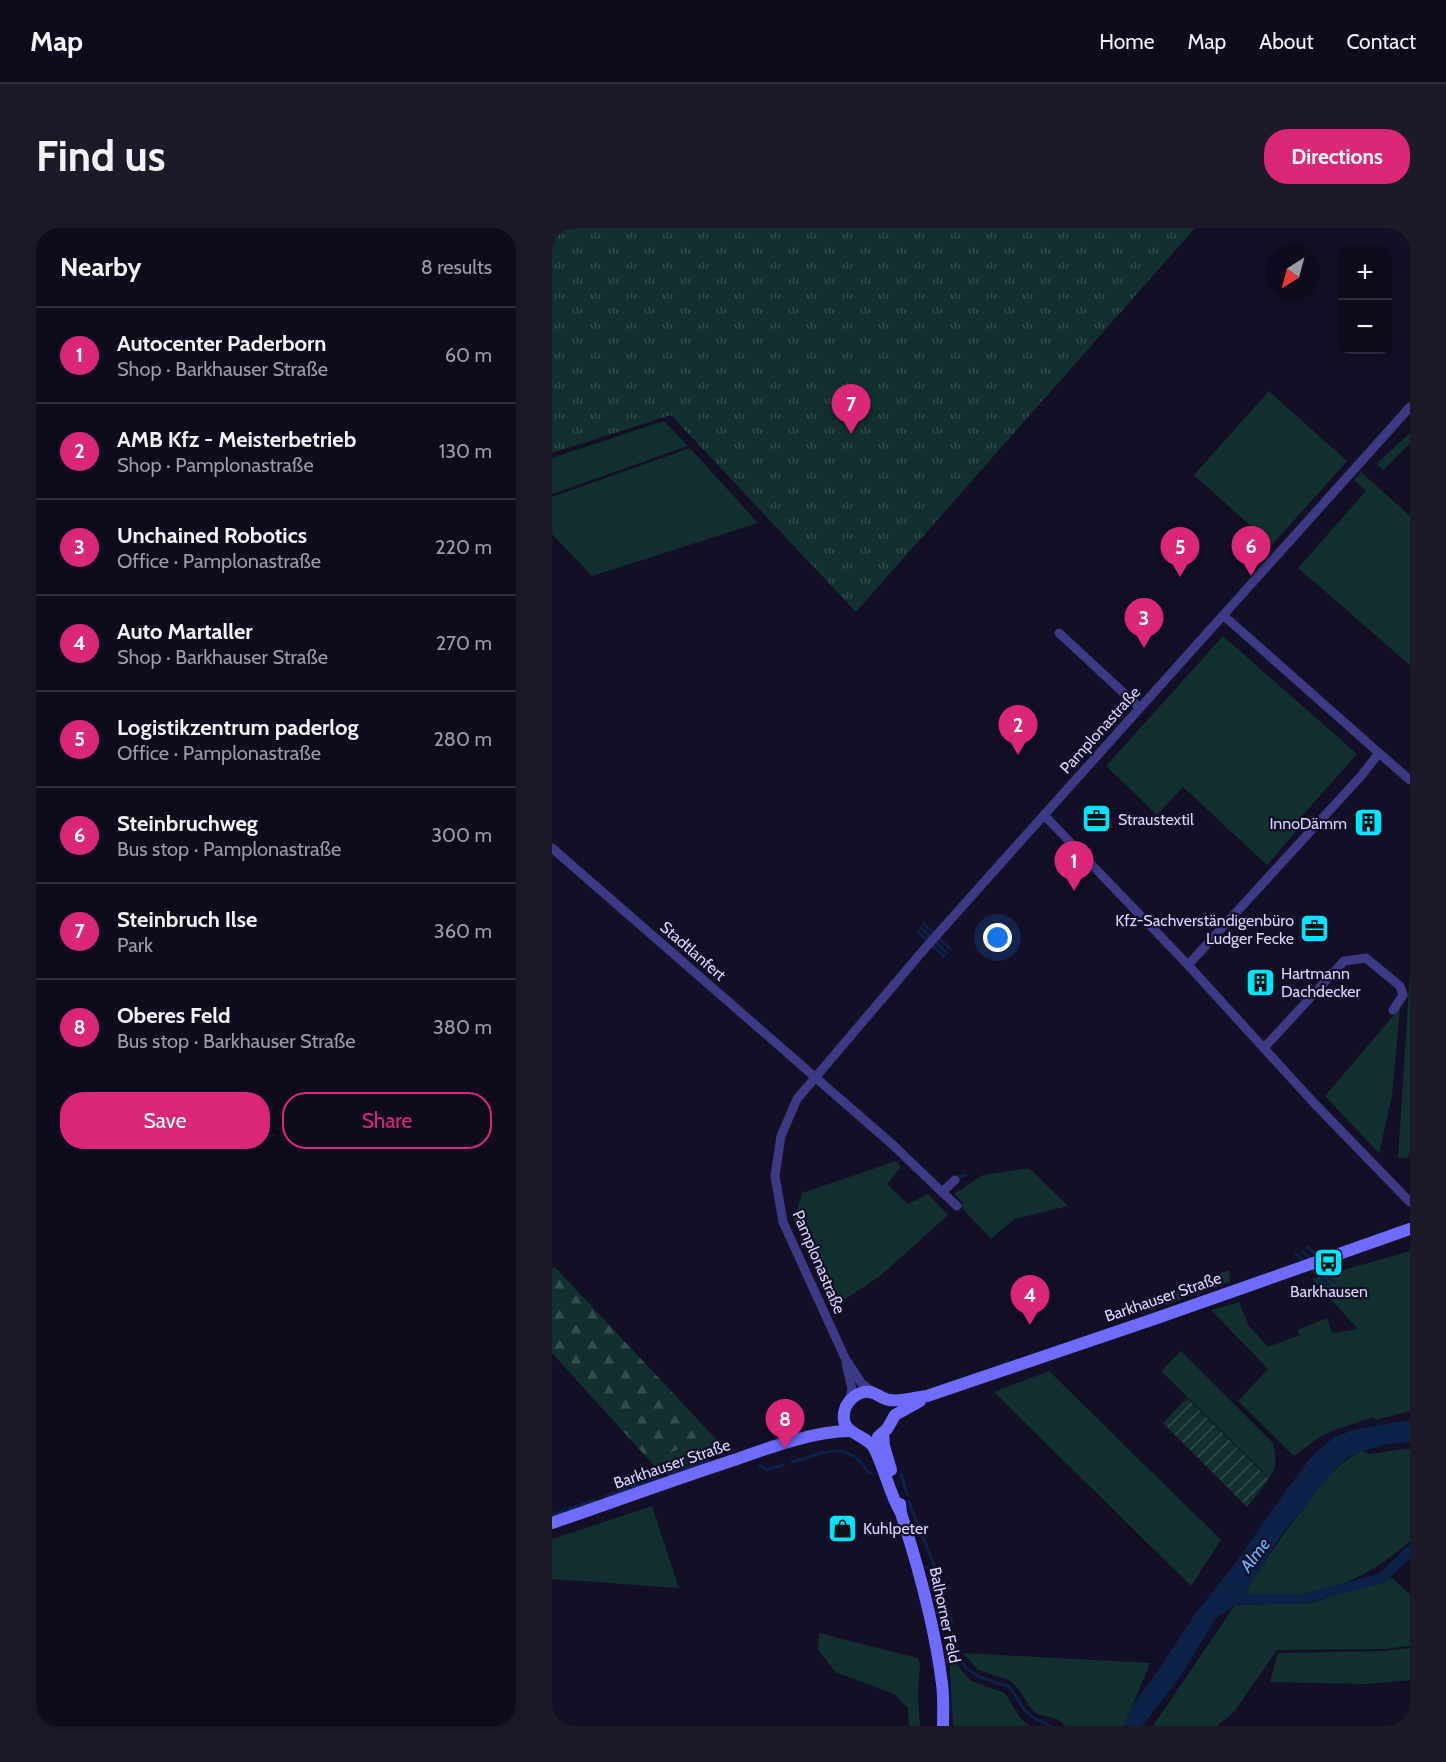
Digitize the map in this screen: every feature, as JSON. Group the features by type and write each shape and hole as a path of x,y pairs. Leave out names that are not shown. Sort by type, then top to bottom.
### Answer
{"street":[{"name":"Pamplonastraße","path":"845,1358 783,1222 775,1176 781,1136 797,1099 935,938 1410,407"},
{"path":"1223,615 1410,780"},
{"path":"1059,633 1140,708"},
{"path":"1188,964 1361,776 1379,753"},
{"path":"1044,815 1188,964 1313,1102 1410,1202"},
{"name":"Stadtlanfert","path":"552,848 815,1077"},
{"path":"1264,1048 1344,961 1366,958 1400,986 1403,995 1393,1010"},
{"path":"815,1077 893,1145 957,1206"},
{"path":"942,1192 955,1180"},
{"name":"Barkhauser Straße","path":"878,1395 891,1401 927,1396 1410,1229"},
{"path":"845,1358 862,1384 890,1407 891,1422 883,1434 872,1439 862,1438 850,1431 845,1421 852,1389 845,1358"},
{"path":"847,1408 856,1395 868,1392 878,1395"},
{"name":"Barkhauser Straße","path":"891,1422 895,1415 927,1396"},
{"name":"Barkhauser Straße","path":"804,1438 833,1423 847,1408"},
{"name":"Barkhauser Straße","path":"552,1523 804,1438 836,1431 850,1431"},
{"name":"Balhorner Feld","path":"883,1434 901,1513 922,1578 933,1630 942,1685 943,1726"},
{"name":"Balhorner Feld","path":"862,1438 874,1449 901,1513"}],"green space":[{"path":"552,228 1195,228 856,612 671,415 552,453"},
{"path":"1269,391 1347,461 1272,545 1194,475"},
{"path":"664,421 688,446 552,494 552,458"},
{"path":"1410,433 1410,443 1383,470 1376,464"},
{"path":"690,448 758,523 592,576 552,534 552,497"},
{"path":"1361,472 1410,516 1410,665 1298,568 1366,491 1354,480"},
{"path":"1223,636 1357,754 1302,816 1306,820 1267,865 1183,787 1157,815 1106,766"},
{"path":"1410,973 1410,1153 1408,1158 1398,1158"},
{"path":"1400,1008 1392,1096 1379,1153 1325,1096"},
{"path":"896,1161 901,1167 887,1184 908,1204 928,1194 948,1215 880,1276 832,1308 794,1220 802,1193"},
{"path":"1029,1168 1068,1206 1014,1219 991,1239 960,1206 963,1203 954,1194 983,1175"},
{"path":"1410,1251 1410,1411 1376,1420 1374,1417 1332,1431 1294,1456 1238,1401 1268,1369 1211,1310 1239,1302 1249,1326 1268,1347 1300,1335 1297,1330 1327,1318 1332,1333 1358,1329 1312,1279"},
{"path":"555,1267 714,1437 649,1460 552,1353 552,1269"},
{"path":"1229,1270 1230,1282 1165,1305 1158,1296"},
{"path":"1181,1351 1273,1443 1276,1461 1269,1478 1161,1371"},
{"path":"1049,1371 1221,1540 1191,1586 994,1392"},
{"path":"1187,1398 1269,1479 1247,1507 1163,1423"},
{"path":"714,1437 726,1450 661,1474 649,1460"},
{"path":"1410,1449 1410,1541 1361,1576 1332,1588 1297,1596 1244,1594 1291,1524 1338,1466 1362,1451 1370,1454"},
{"path":"652,1506 679,1588 552,1579 552,1539"},
{"path":"1392,1578 1410,1594 1410,1646 1384,1649 1277,1650 1234,1712 1217,1726 1153,1726 1235,1605 1310,1603"},
{"path":"819,1633 918,1658 920,1664 918,1694 920,1726 909,1726 908,1708 894,1694 835,1672 818,1649"},
{"path":"1410,1648 1410,1680 1366,1684 1270,1682 1278,1653 1384,1651"},
{"path":"949,1653 971,1681 1005,1693 1021,1719 1030,1726 953,1726"},
{"path":"963,1653 1150,1663 1124,1726 1066,1726 1057,1719 1037,1714 1013,1683 978,1670"}],"water":[{"name":"Alme","path":"1410,1420 1410,1442 1384,1445 1362,1451 1348,1457 1335,1469 1282,1534 1244,1594 1235,1605 1216,1618 1180,1677 1142,1726 1124,1726 1131,1708 1195,1614 1231,1569 1312,1456 1334,1437 1356,1429"}],"waterway":[{"path":"924,924 950,949"},
{"path":"921,928 947,953"},
{"path":"918,932 944,956"},
{"path":"960,1177 966,1175"},
{"path":"1308,1247 1318,1256"},
{"path":"1302,1251 1312,1260"},
{"path":"1296,1254 1304,1261"},
{"path":"1325,1263 1339,1277"},
{"path":"1316,1264 1334,1282"},
{"path":"1311,1268 1330,1286"},
{"path":"792,1462 825,1452 843,1452 852,1455 871,1473"},
{"path":"669,1474 709,1460"},
{"path":"760,1465 766,1470 783,1465"},
{"path":"901,1474 907,1494"},
{"path":"606,1496 660,1477"},
{"path":"552,1515 595,1500"},
{"path":"909,1502 933,1562 952,1623"},
{"path":"1226,1599 1303,1599 1382,1578 1410,1551"},
{"path":"956,1653 967,1669 980,1677 1010,1687 1025,1711 1050,1726"}],"place":[{"name":"Steinbruch Ilse","path":"851,434"},
{"name":"Steinbruchweg","path":"1251,576"},
{"name":"Logistikzentrum paderlog","path":"1180,577"},
{"name":"Unchained Robotics","path":"1144,648"},
{"name":"AMB Kfz - Meisterbetrieb","path":"1018,755"},
{"name":"Straustextil","path":"1097,819"},
{"name":"InnoDämm","path":"1368,823"},
{"name":"Autocenter Paderborn","path":"1074,891"},
{"name":"Kfz-Sachverständigenbüro Ludger Fecke","path":"1315,929"},
{"name":"Hartmann Dachdecker","path":"1260,982"},
{"name":"Barkhausen","path":"1329,1263"},
{"name":"Auto Martaller","path":"1030,1325"},
{"name":"Oberes Feld","path":"785,1449"},
{"name":"Kuhlpeter","path":"842,1528"}]}
